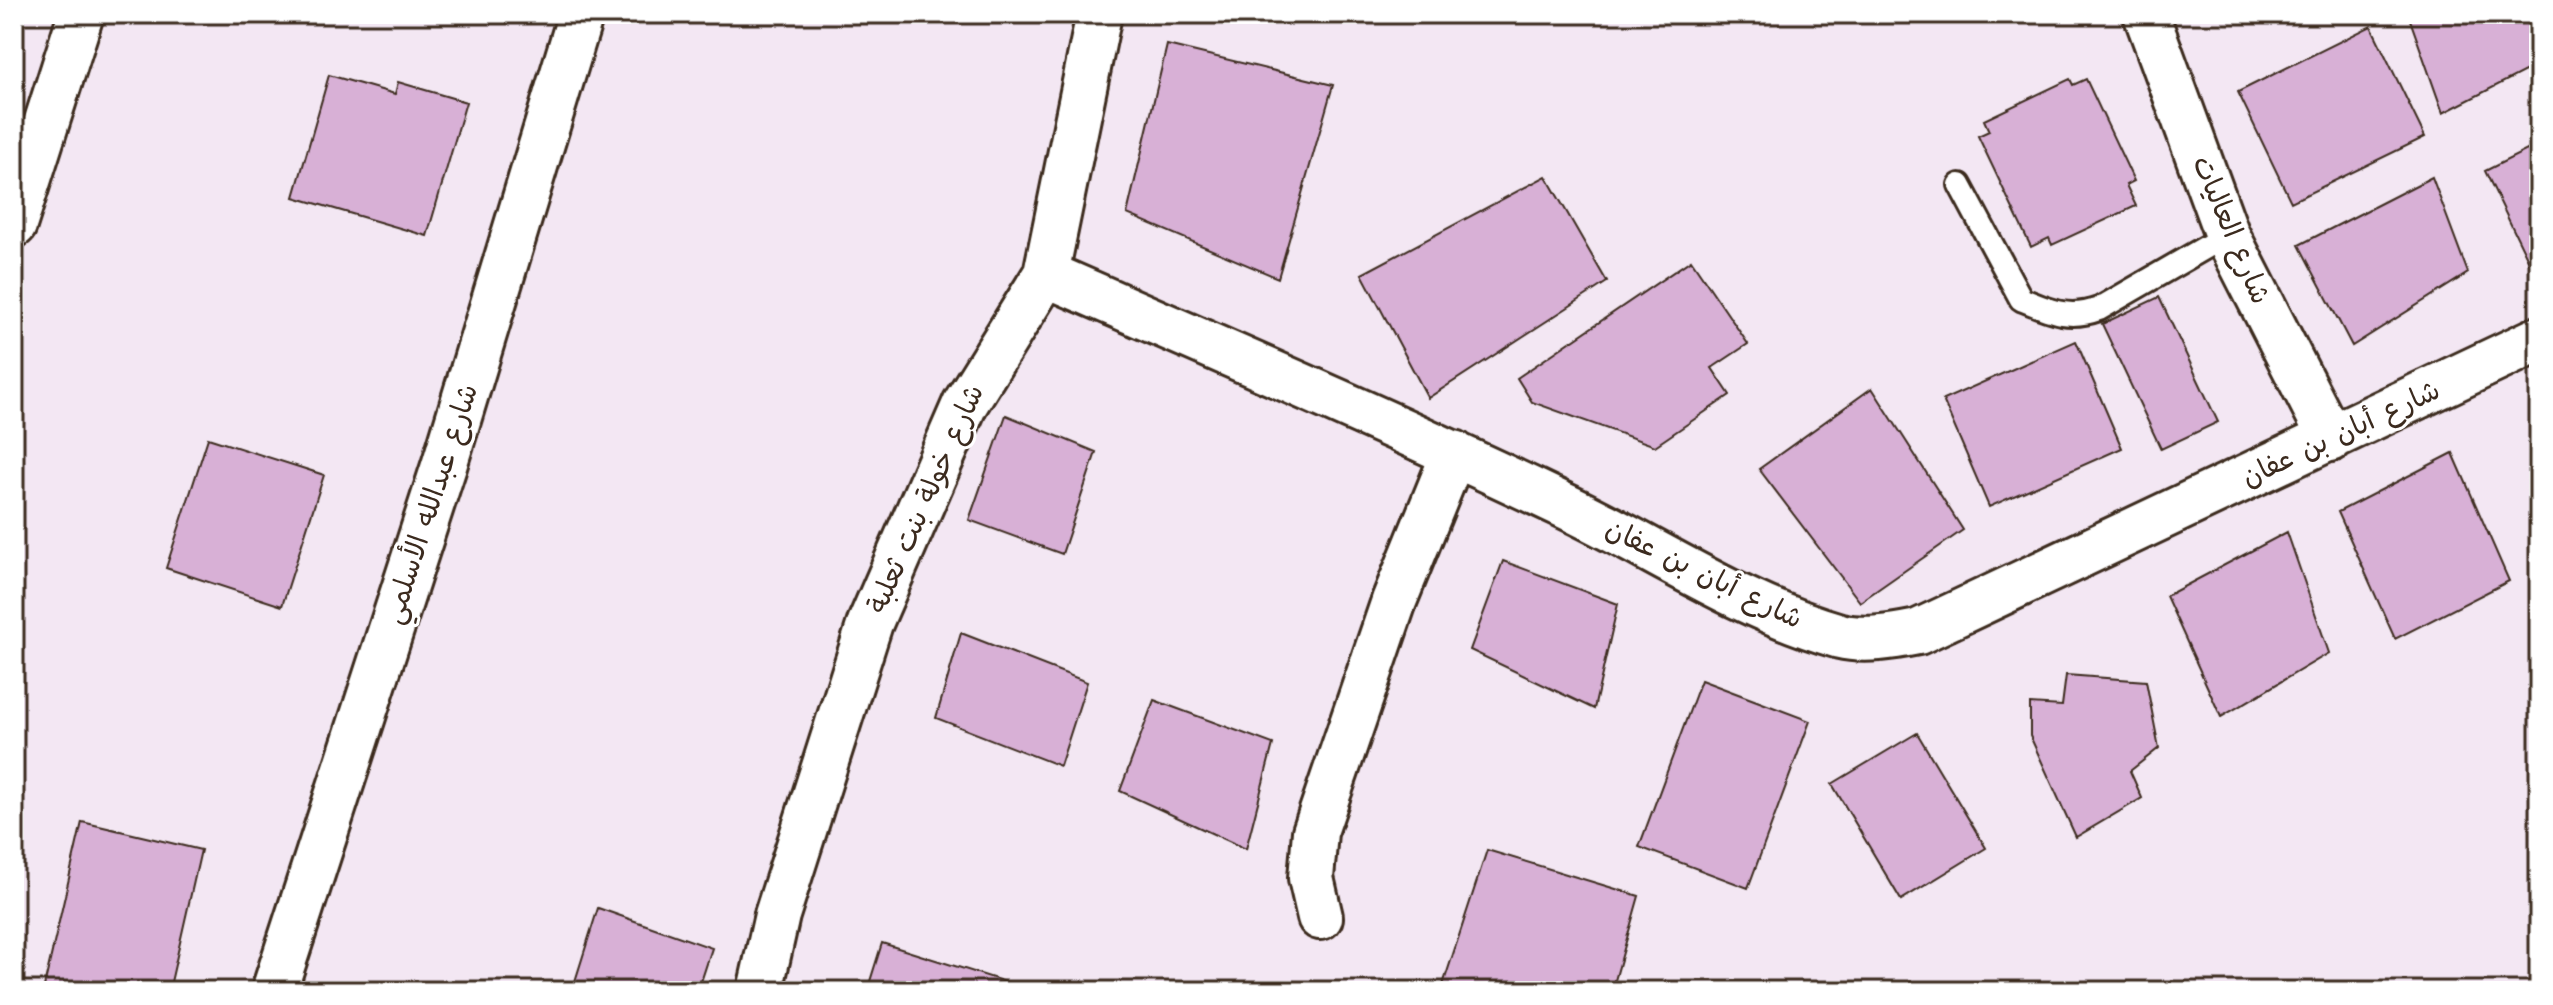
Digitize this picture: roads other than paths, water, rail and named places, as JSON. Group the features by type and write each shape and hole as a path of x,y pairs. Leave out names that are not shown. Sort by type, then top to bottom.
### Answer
{"street":[{"path":"14,225 81,14"},
{"name":"شارع عبدالله الأسلمي","path":"274,991 449,451 581,14"},
{"name":"شارع خولة بنت ثعلبة","path":"760,991 777,915 870,623 965,404 1046,274 1099,14"},
{"name":"شارع العاليات","path":"2146,14 2227,235 2331,439"},
{"name":"شارع أبان بن عفان","path":"1046,274 1454,453 1623,533 1746,600 1797,622 1844,637 1890,638 1918,632 2539,339"},
{"path":"1320,917 1311,878 1315,832 1394,601 1454,453"}],"lane":[{"path":"1960,185 2021,299 2060,315 2078,317 2099,309 2227,235"}]}
